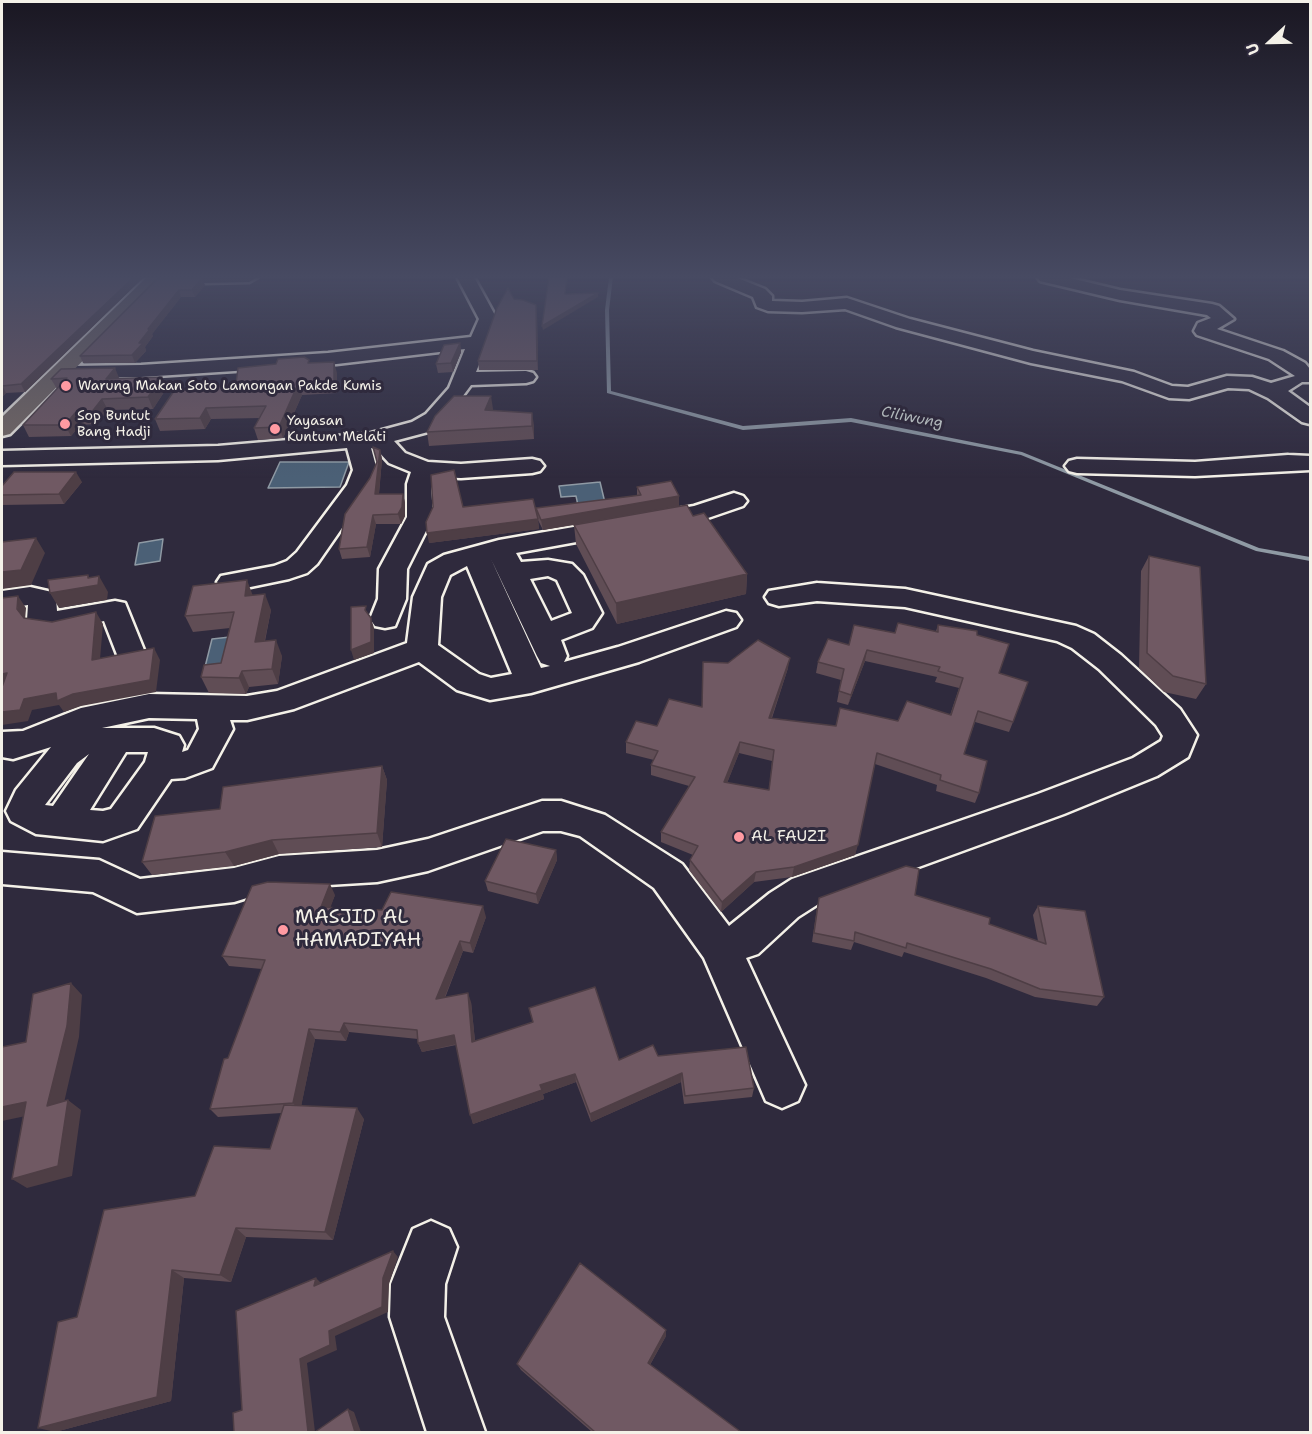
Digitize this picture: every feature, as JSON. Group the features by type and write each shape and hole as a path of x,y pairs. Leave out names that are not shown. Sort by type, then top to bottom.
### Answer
{"highway":[{"path":"2,429 91,344"}],"street":[{"path":"63,372 141,371 328,359 461,344"},
{"path":"2,458 218,453 395,436 428,423 459,391 477,344"},
{"path":"982,344 1031,357 1127,376 1169,392 1189,393 1227,382 1252,383 1276,393 1311,417"},
{"path":"1243,344 1276,355 1298,367 1308,377 1286,383 1276,393"},
{"path":"464,379 526,377"},
{"path":"364,440 385,445 397,458 424,469 461,471 532,466"},
{"path":"231,582 279,573 297,567 307,558 359,486 365,470 364,440"},
{"path":"1077,466 1195,469 1288,462 1311,464"},
{"path":"385,619 392,599 393,569 420,517 419,484 424,469"},
{"path":"422,649 427,597 438,570 699,513 734,501"},
{"path":"496,558 545,642"},
{"path":"496,558 535,571 548,568 562,570 569,575 584,605 587,613 582,621 555,630 548,635 545,642 545,678"},
{"path":"496,558 545,678"},
{"path":"720,946 743,941 784,905 806,891 1051,804 1145,767 1176,748 1180,735 1168,717 1141,689 1083,641 1065,633 905,598 817,592 779,597"},
{"path":"2,600 30,596 42,598 42,620 59,621 115,610 129,650"},
{"path":"422,649 468,682 490,689 545,678 628,655 726,620"},
{"path":"2,744 13,746 30,742 81,720 149,706 247,708 283,701 422,649"},
{"path":"161,766 186,765 200,759 216,729 211,708"},
{"path":"117,739 154,740 167,744 161,766 124,819 103,826 36,819 24,811 29,800 65,754 78,744 117,739"},
{"path":"2,868 99,876 136,896 234,885 279,872 377,866 428,855 542,816 561,816 592,825 668,876 720,946 782,1085"},
{"path":"431,1247 418,1284 417,1317 456,1432"}],"water":[{"path":"280,462 349,462 340,487 268,488"},
{"path":"600,482 606,507 579,510 576,496 561,497 559,486"},
{"path":"163,539 160,561 135,565 139,543"},
{"path":"230,637 222,672 203,675 212,639"}],"building":[{"path":"2,344 63,344 21,384 2,386"},
{"path":"92,344 142,344 132,355 80,356"},
{"path":"460,344 451,363 436,364 444,345"},
{"path":"484,344 537,344 537,361 478,361"},
{"path":"304,357 309,360 308,363 334,362 334,381 298,384 279,427 254,428 266,406 206,408 200,418 155,419 174,391 236,384 238,368 276,364 278,359"},
{"path":"115,368 106,379 162,377 148,397 102,399 91,413 75,413 65,425 23,425 67,378 51,379 61,369"},
{"path":"454,396 491,396 485,410 532,413 532,426 427,432 435,416"},
{"path":"373,447 380,450 375,494 403,494 402,507 398,514 373,515 367,547 339,549 345,514 370,478 377,462"},
{"path":"454,470 463,507 533,499 538,519 427,533 426,522 433,507 431,475"},
{"path":"14,472 76,472 59,494 2,495 2,486"},
{"path":"671,481 679,496 541,520 536,508 641,495 637,487"},
{"path":"687,505 693,516 704,513 747,574 616,603 574,525"},
{"path":"36,538 21,570 2,572 2,542"},
{"path":"1149,556 1200,567 1206,684 1173,676 1147,653"},
{"path":"88,575 88,578 99,576 98,585 50,593 48,580"},
{"path":"247,580 245,596 265,594 255,642 276,640 272,669 242,671 239,678 201,677 204,665 221,663 234,612 185,616 193,586"},
{"path":"18,596 17,609 24,618 52,622 96,612 92,660 154,648 150,680 73,694 57,701 56,693 24,699 20,710 2,712 2,687 7,673 2,674 2,598"},
{"path":"366,606 365,610 371,618 371,642 351,650 351,607"},
{"path":"898,623 938,632 938,625 977,631 977,635 1009,644 999,673 1028,682 1013,722 978,711 964,754 987,761 979,793 940,780 941,775 877,753 858,845 794,867 756,872 722,902 690,860 698,846 661,832 695,777 651,765 658,751 626,742 636,721 657,726 669,699 702,707 703,662 728,663 758,640 790,658 769,718 836,726 840,708 898,721 907,701 951,715 963,678 938,671 940,667 867,650 851,695 839,691 844,669 818,662 828,639 849,645 854,625 895,633","holes":["740,742 774,750 769,790 724,782"]},
{"path":"382,766 377,833 272,840 225,852 142,862 155,816 220,809 223,787"},
{"path":"506,839 556,850 536,894 485,881"},
{"path":"906,866 919,869 915,895 990,918 989,924 1046,944 1038,906 1085,911 1104,997 1040,989 991,969 907,943 906,948 855,932 854,941 814,933 819,898"},
{"path":"268,882 330,884 321,907 382,910 391,892 483,906 470,943 460,941 436,999 468,993 472,1042 533,1022 529,1008 595,987 619,1060 653,1045 658,1056 746,1047 754,1088 685,1096 682,1073 590,1114 575,1074 540,1085 542,1090 470,1115 454,1035 418,1043 417,1030 344,1023 340,1032 309,1029 293,1103 210,1109 224,1059 228,1058 265,960 222,956 252,886"},
{"path":"71,983 67,1026 47,1106 68,1100 58,1166 12,1179 26,1102 2,1107 2,1047 26,1042 33,994"},
{"path":"284,1105 357,1108 325,1232 236,1228 220,1275 172,1270 157,1397 38,1428 58,1322 77,1317 104,1210 195,1196 214,1146 270,1149"},
{"path":"393,1251 383,1278 382,1307 329,1331 330,1345 300,1359 308,1432 234,1432 233,1413 242,1410 236,1311 316,1278 314,1286"},
{"path":"580,1263 666,1330 648,1363 741,1432 595,1432 517,1364"},
{"path":"348,1409 355,1432 315,1432"}],"waterway":[{"name":"Ciliwung","path":"608,344 609,392 743,428 851,420 1022,454 1258,550 1310,559"}],"place":[{"name":"Warung Makan Soto Lamongan Pakde Kumis","path":"66,386"},
{"name":"Sop Buntut Bang Hadji","path":"65,424"},
{"name":"Yayasan Kuntum Melati","path":"275,429"},
{"name":"AL FAUZI","path":"739,837"},
{"name":"MASJID AL HAMADIYAH","path":"283,930"}]}
